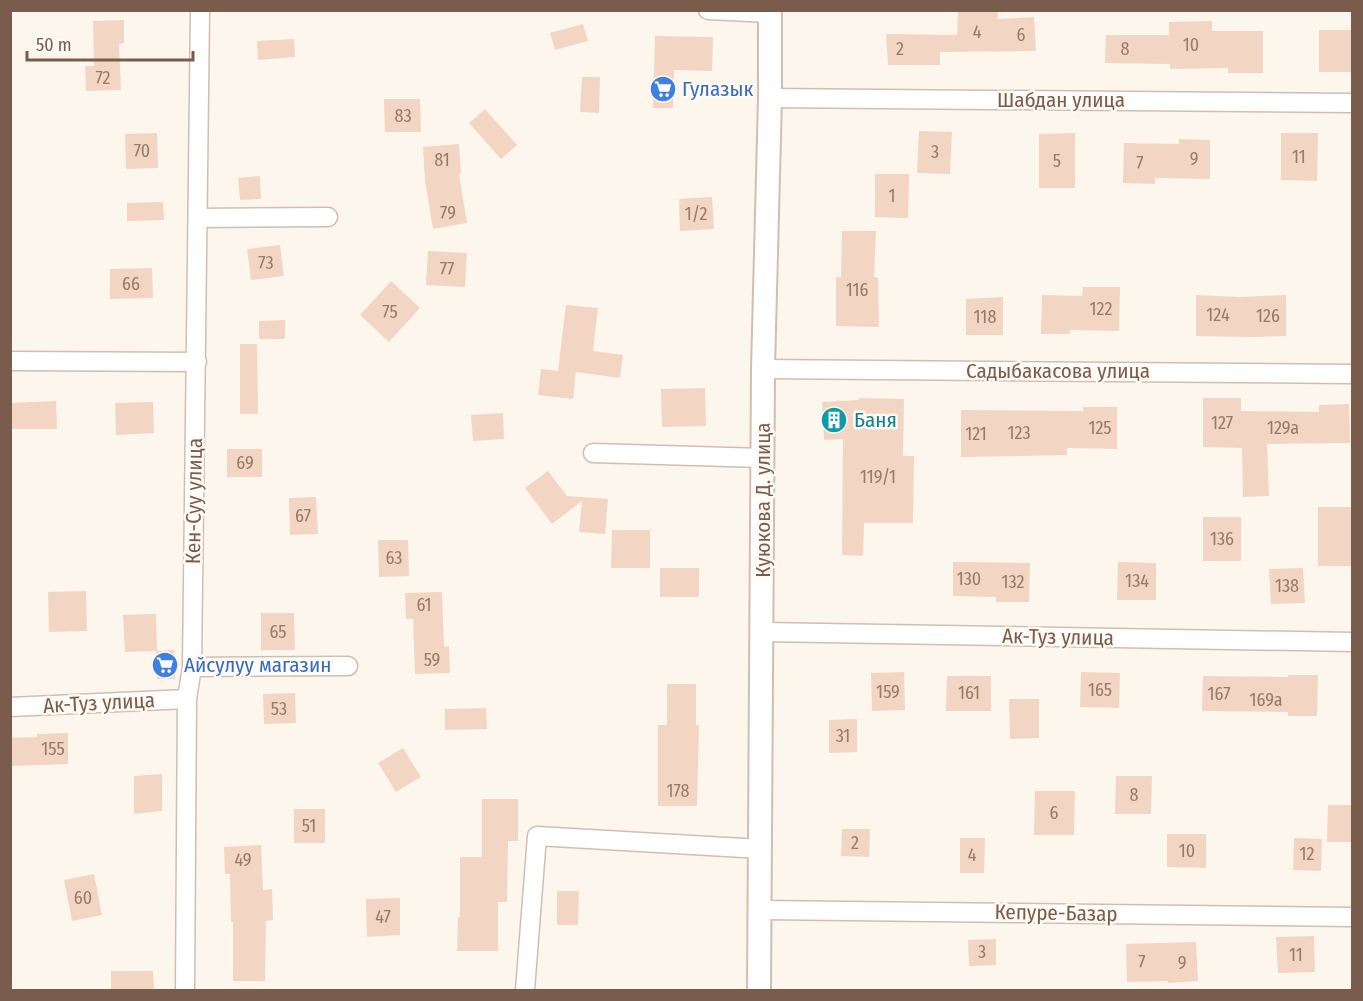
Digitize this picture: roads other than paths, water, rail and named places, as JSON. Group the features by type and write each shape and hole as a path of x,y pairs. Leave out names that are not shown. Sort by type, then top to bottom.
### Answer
{"street":[{"name":"Кен-Суу улица","path":"185,990 187,699 192,667 200,10"},
{"path":"708,10 770,12"},
{"name":"Куюкова Д. улица","path":"759,990 763,369 770,12"},
{"name":"Шабдан улица","path":"770,98 1353,103"},
{"path":"199,218 328,217"},
{"path":"10,362 197,362"},
{"name":"Садыбакасова улица","path":"763,369 1353,374"},
{"path":"593,453 763,458"},
{"name":"Ак-Туз улица","path":"763,632 1353,642"},
{"path":"192,667 348,666"},
{"name":"Ак-Туз улица","path":"10,707 187,699"},
{"path":"525,990 537,836 761,849"},
{"name":"Кепуре-Базар","path":"759,909 1353,916"}],"place":[{"name":"Гулазык","path":"663,89"},
{"name":"Баня","path":"834,420"},
{"name":"Айсулуу магазин","path":"165,665"}]}
